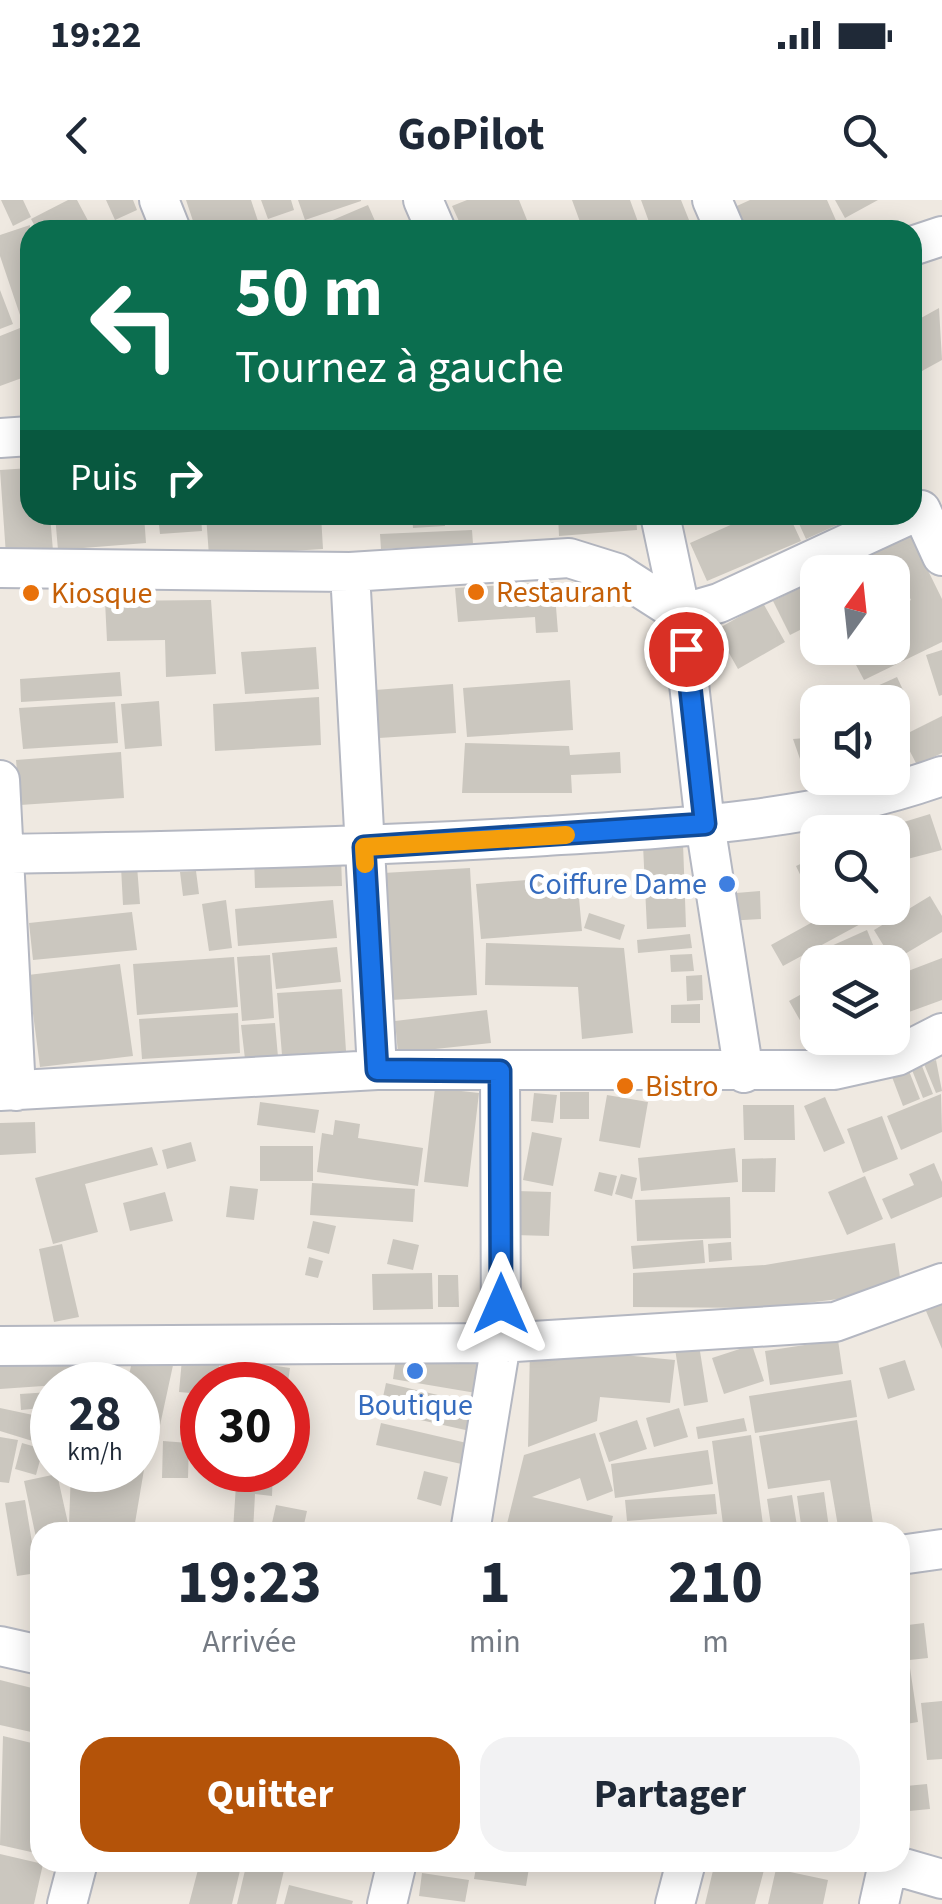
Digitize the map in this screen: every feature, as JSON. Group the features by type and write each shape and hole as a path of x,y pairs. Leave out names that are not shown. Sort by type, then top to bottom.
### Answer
{"street":[{"path":"922,512 942,556"},
{"path":"662,525 682,614 705,824 744,1073"},
{"path":"0,568 350,572 568,558 616,573 682,614 720,603 889,525"},
{"path":"350,572 377,1070"},
{"path":"3,854 364,847 705,824 878,799 942,776"},
{"path":"0,780 8,1091 377,1070 834,1070 897,1056 942,1033"},
{"path":"472,1522 501,1344 500,1071"},
{"path":"0,1346 501,1344 835,1322 942,1283"},
{"path":"910,1554 942,1550"},
{"path":"0,1646 30,1653"},
{"path":"910,1870 942,1879"},
{"path":"68,1904 76,1872"},
{"path":"386,1904 395,1872"},
{"path":"676,1904 684,1872"},
{"path":"878,1904 884,1872"}],"building":[{"path":"1,200 23,200 31,217 13,226"},
{"path":"68,200 77,200 88,220 32,220"},
{"path":"106,200 133,200 137,210 115,220"},
{"path":"186,200 251,200 258,220 193,220"},
{"path":"261,200 291,200 294,210 268,219"},
{"path":"298,200 361,200 361,201 305,220"},
{"path":"467,200 519,200 527,220 458,220 452,206"},
{"path":"572,200 630,200 637,220 579,220"},
{"path":"641,200 681,200 689,220 648,220"},
{"path":"750,200 827,200 836,220 732,220 728,210"},
{"path":"835,200 878,200 845,218"},
{"path":"368,205 375,220 333,220"},
{"path":"20,228 20,315 0,256 0,235"},
{"path":"0,290 13,324 0,329"},
{"path":"939,308 942,360 922,371 922,317"},
{"path":"20,328 20,379 0,386 0,336"},
{"path":"20,469 20,525 51,525 53,551 6,555 0,470"},
{"path":"56,525 145,525 146,543 58,550"},
{"path":"159,525 202,525 202,531 160,534"},
{"path":"207,525 322,525 323,549 209,556"},
{"path":"413,525 445,526 413,528"},
{"path":"558,525 637,525 637,530 559,536"},
{"path":"730,525 794,525 801,541 707,581 690,543"},
{"path":"800,525 837,525 806,539"},
{"path":"472,530 473,544 381,549 380,534"},
{"path":"910,534 942,599 942,642 910,658 910,555 866,555"},
{"path":"554,582 558,632 536,633 535,617 458,622 455,588"},
{"path":"800,588 800,630 790,635 773,601"},
{"path":"211,600 216,674 166,677 165,640 107,641 105,601"},
{"path":"763,603 785,642 738,669 716,630"},
{"path":"316,647 319,689 245,694 241,652"},
{"path":"942,650 942,695 939,696 926,655"},
{"path":"856,665 895,665 864,680"},
{"path":"120,672 122,696 21,702 20,679"},
{"path":"897,677 901,685 879,685"},
{"path":"570,680 573,730 467,737 463,688"},
{"path":"453,684 456,733 379,738 375,690"},
{"path":"319,697 321,745 215,751 213,704"},
{"path":"159,701 162,746 125,749 121,704"},
{"path":"115,702 118,743 23,749 19,708"},
{"path":"942,716 942,753 917,765 910,751 910,732"},
{"path":"800,738 800,759 793,739"},
{"path":"465,743 569,746 570,755 620,752 621,773 571,775 572,793 462,793"},
{"path":"121,752 124,798 20,805 16,760"},
{"path":"930,814 942,850 910,858 910,820"},
{"path":"683,843 686,927 647,929 643,845"},
{"path":"341,856 342,886 255,888 254,858"},
{"path":"137,866 140,904 123,905 121,867"},
{"path":"470,868 477,995 391,1000 383,873"},
{"path":"196,871 199,894 183,896 180,872"},
{"path":"584,874 621,885 617,897 580,886"},
{"path":"577,876 582,931 481,939 476,884"},
{"path":"760,891 761,919 726,921 724,894"},
{"path":"930,896 942,916 942,932 910,951 910,945 883,945 874,930 882,925 910,925 910,908"},
{"path":"226,900 232,948 209,951 202,904"},
{"path":"333,900 337,938 238,946 235,909"},
{"path":"132,912 137,950 33,960 29,923"},
{"path":"589,913 625,925 620,940 584,928"},
{"path":"807,925 859,925 822,945 800,945 800,957 783,966 771,945"},
{"path":"867,930 873,945 833,945"},
{"path":"690,934 692,948 638,953 637,940"},
{"path":"486,943 624,948 633,1033 582,1039 578,987 485,985"},
{"path":"337,947 341,982 276,989 272,953"},
{"path":"692,954 694,971 671,972 670,955"},
{"path":"270,955 274,1018 242,1021 237,957"},
{"path":"234,957 238,1007 137,1015 133,964"},
{"path":"942,958 942,1000 910,1012 910,970"},
{"path":"120,964 133,1056 40,1067 28,975"},
{"path":"702,975 703,1000 687,1001 686,976"},
{"path":"342,989 346,1051 282,1055 277,993"},
{"path":"800,995 800,1020 789,1001"},
{"path":"700,1004 700,1023 671,1023 671,1005"},
{"path":"487,1010 491,1043 398,1053 395,1021"},
{"path":"238,1013 240,1053 142,1059 139,1019"},
{"path":"275,1023 278,1057 245,1059 241,1025"},
{"path":"936,1060 942,1091 936,1093 924,1064"},
{"path":"922,1066 933,1094 923,1098 912,1070"},
{"path":"909,1071 920,1099 903,1106 892,1077"},
{"path":"435,1088 479,1093 468,1187 424,1182"},
{"path":"560,1092 589,1092 589,1119 560,1119"},
{"path":"534,1093 557,1095 553,1123 531,1121"},
{"path":"941,1094 942,1132 901,1150 887,1116"},
{"path":"607,1095 648,1102 640,1148 599,1141"},
{"path":"825,1097 845,1143 824,1152 804,1106"},
{"path":"260,1102 319,1110 315,1133 257,1125"},
{"path":"743,1105 794,1105 795,1140 744,1140"},
{"path":"882,1116 898,1159 863,1173 847,1129"},
{"path":"335,1120 360,1124 358,1138 423,1148 418,1186 317,1172 322,1133 333,1135"},
{"path":"35,1122 36,1153 0,1155 0,1123"},
{"path":"532,1132 562,1138 553,1186 523,1180"},
{"path":"191,1142 196,1161 167,1169 162,1150"},
{"path":"260,1146 313,1146 313,1181 260,1181"},
{"path":"152,1147 158,1165 85,1184 98,1232 53,1244 35,1178"},
{"path":"735,1148 738,1182 641,1191 638,1158"},
{"path":"776,1158 775,1192 742,1192 742,1159"},
{"path":"934,1163 942,1182 942,1197 891,1219 882,1199 914,1185 909,1174"},
{"path":"599,1172 617,1176 612,1196 594,1191"},
{"path":"621,1174 637,1178 632,1199 615,1194"},
{"path":"865,1176 883,1219 847,1235 828,1192"},
{"path":"312,1183 415,1189 413,1222 310,1215"},
{"path":"230,1186 258,1189 254,1220 226,1217"},
{"path":"517,1191 551,1192 549,1236 515,1235"},
{"path":"165,1192 173,1221 130,1231 123,1203"},
{"path":"730,1197 731,1238 637,1241 635,1200"},
{"path":"313,1221 336,1226 329,1254 307,1248"},
{"path":"393,1239 419,1245 413,1270 387,1264"},
{"path":"703,1240 705,1263 633,1269 631,1246"},
{"path":"731,1242 732,1260 709,1262 708,1244"},
{"path":"895,1243 902,1291 767,1308 633,1307 633,1273 765,1265"},
{"path":"62,1244 79,1317 54,1322 39,1249"},
{"path":"309,1257 323,1261 318,1278 305,1275"},
{"path":"432,1273 433,1309 373,1310 372,1274"},
{"path":"438,1275 458,1275 459,1307 438,1307"},
{"path":"942,1304 942,1349 926,1311"},
{"path":"838,1340 843,1374 770,1385 765,1351"},
{"path":"699,1345 708,1402 684,1406 675,1349"},
{"path":"752,1345 764,1381 724,1394 712,1358"},
{"path":"530,1346 675,1360 670,1403 600,1397 597,1421 528,1447"},
{"path":"135,1347 175,1356 160,1425 160,1362 132,1362"},
{"path":"183,1348 220,1351 219,1362 182,1362"},
{"path":"397,1350 486,1365 482,1394 393,1379"},
{"path":"99,1351 100,1362 30,1362 30,1387 0,1389 0,1358"},
{"path":"905,1360 915,1390 888,1399 879,1368"},
{"path":"851,1380 857,1417 755,1433 749,1396"},
{"path":"386,1383 477,1404 470,1431 380,1411"},
{"path":"30,1393 30,1409 21,1410 20,1394"},
{"path":"0,1408 30,1414 30,1440 0,1431"},
{"path":"679,1408 688,1437 654,1447 646,1418"},
{"path":"744,1418 747,1431 698,1439 696,1427"},
{"path":"637,1420 647,1449 609,1462 599,1433"},
{"path":"857,1420 873,1522 837,1522 830,1480 768,1489 759,1436"},
{"path":"381,1423 471,1444 466,1465 376,1445"},
{"path":"595,1433 613,1491 587,1501 580,1478 532,1497 613,1516 612,1522 507,1522 524,1455"},
{"path":"751,1435 763,1522 723,1522 712,1441"},
{"path":"0,1437 18,1440 9,1483 0,1482"},
{"path":"163,1441 180,1442 180,1478 162,1478"},
{"path":"22,1443 30,1445 30,1473 15,1469"},
{"path":"708,1450 713,1484 615,1498 611,1464"},
{"path":"424,1471 448,1477 441,1506 417,1499"},
{"path":"30,1480 30,1492 61,1492 68,1522 33,1522 24,1481"},
{"path":"70,1492 140,1492 135,1522 69,1522"},
{"path":"236,1492 272,1492 272,1496 255,1494 254,1522 234,1522"},
{"path":"824,1492 828,1522 801,1522 797,1496"},
{"path":"715,1494 717,1514 627,1521 625,1500"},
{"path":"792,1495 796,1522 770,1522 767,1499"},
{"path":"25,1500 30,1574 17,1576 5,1503"},
{"path":"276,1505 307,1511 305,1522 272,1522"},
{"path":"924,1623 928,1658 910,1660 910,1625"},
{"path":"910,1668 918,1722 910,1723"},
{"path":"0,1680 30,1688 30,1732 0,1725"},
{"path":"942,1701 942,1759 927,1760 921,1703"},
{"path":"3,1736 30,1743 30,1852 0,1845"},
{"path":"927,1784 930,1809 910,1811 910,1786"},
{"path":"0,1854 30,1861 30,1872 41,1872 34,1904 0,1904"},
{"path":"197,1872 240,1872 232,1904 189,1904"},
{"path":"245,1872 284,1872 276,1904 237,1904"},
{"path":"475,1872 528,1872 526,1886 474,1879"},
{"path":"713,1872 763,1872 755,1904 705,1904"},
{"path":"775,1872 828,1880 823,1904 768,1904"},
{"path":"422,1873 469,1880 465,1902 419,1896"},
{"path":"289,1885 353,1901 284,1904"}],"slow traffic":[{"path":"365,864 364,847 566,835"}],"place":[{"name":"Restaurant","path":"476,592"},
{"name":"Kiosque","path":"31,593"},
{"name":"Coiffure Dame","path":"727,884"},
{"name":"Bistro","path":"625,1086"},
{"name":"Boutique","path":"415,1371"}],"route":[{"path":"501,1304 500,1071 377,1070 364,847 705,824 686,649"}]}
